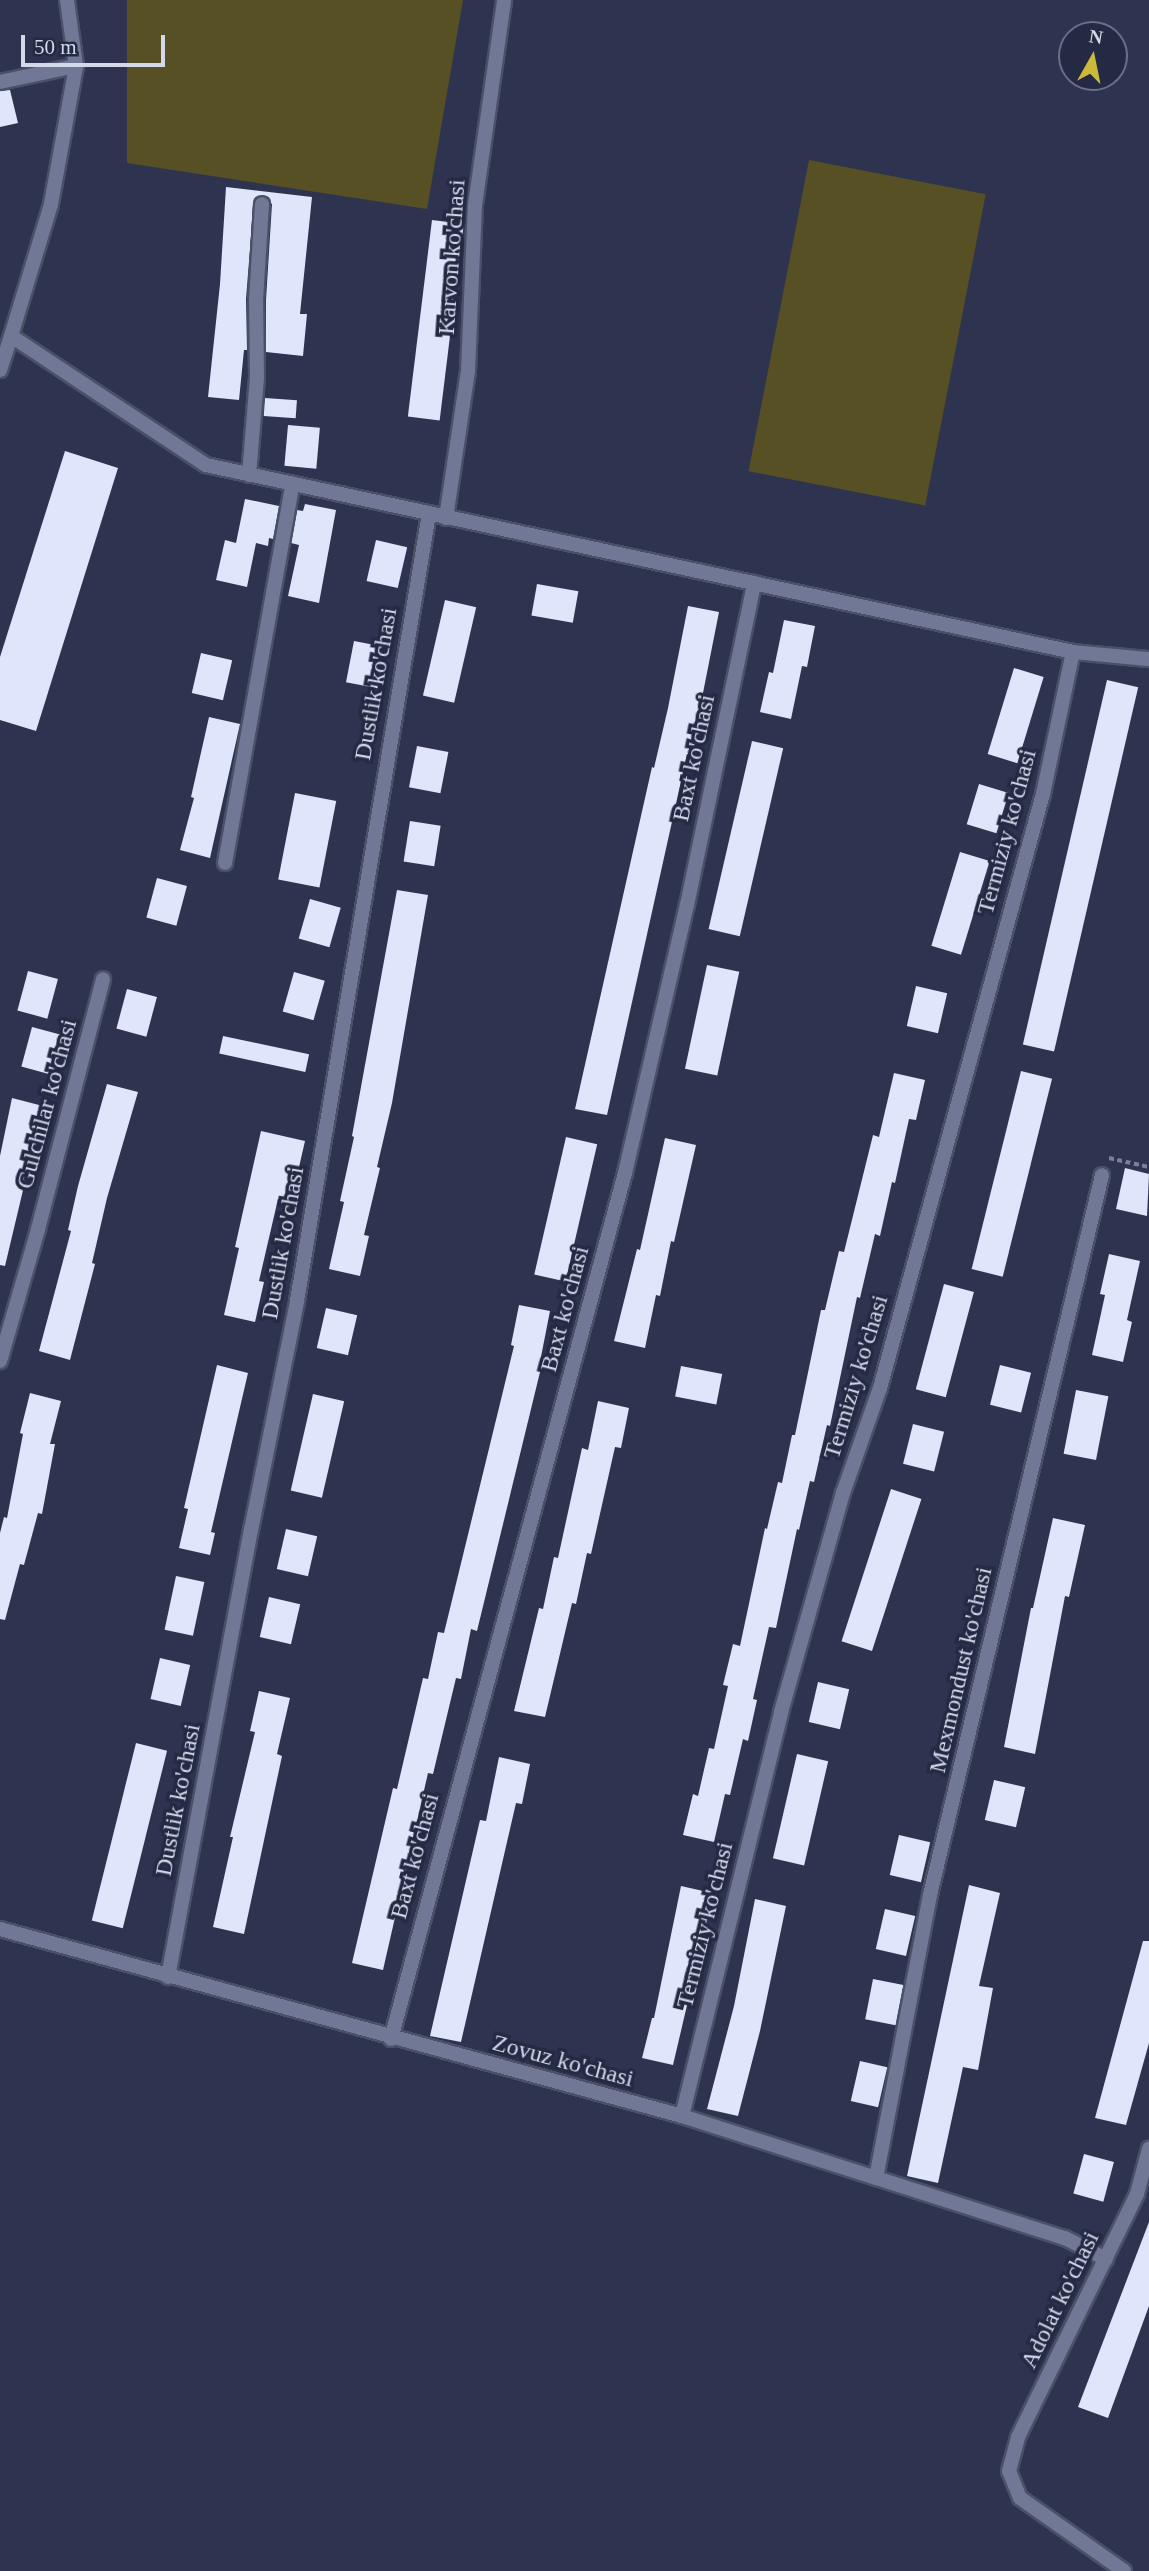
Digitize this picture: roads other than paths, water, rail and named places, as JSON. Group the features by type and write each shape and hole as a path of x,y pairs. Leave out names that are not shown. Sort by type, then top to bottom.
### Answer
{"street":[{"path":"0,370 51,204 76,66 67,0"},
{"name":"Karvon ko'chasi","path":"446,518 468,371 475,205 505,0"},
{"path":"0,82 76,66"},
{"path":"249,475 257,377 256,300 262,204"},
{"path":"11,337 206,465 1073,652 1149,659"},
{"path":"225,863 292,485"},
{"name":"Dustlik ko'chasi","path":"168,1977 251,1530 297,1301 429,514"},
{"name":"Baxt ko'chasi","path":"391,2039 625,1172 687,905 754,583"},
{"name":"Termiziy ko'chasi","path":"682,2116 781,1712 843,1493 880,1388 1042,794 1073,652"},
{"name":"Gulchilar ko'chasi","path":"0,1360 38,1229 103,979"},
{"name":"Mexmondust ko'chasi","path":"876,2178 930,1895 1102,1175"},
{"name":"Zovuz ko'chasi","path":"0,1929 391,2039 682,2116 1065,2238 1106,2259"},
{"name":"Adolat ko'chasi","path":"1124,2571 1020,2498 1009,2471 1018,2437 1137,2194 1149,2149"}]}
